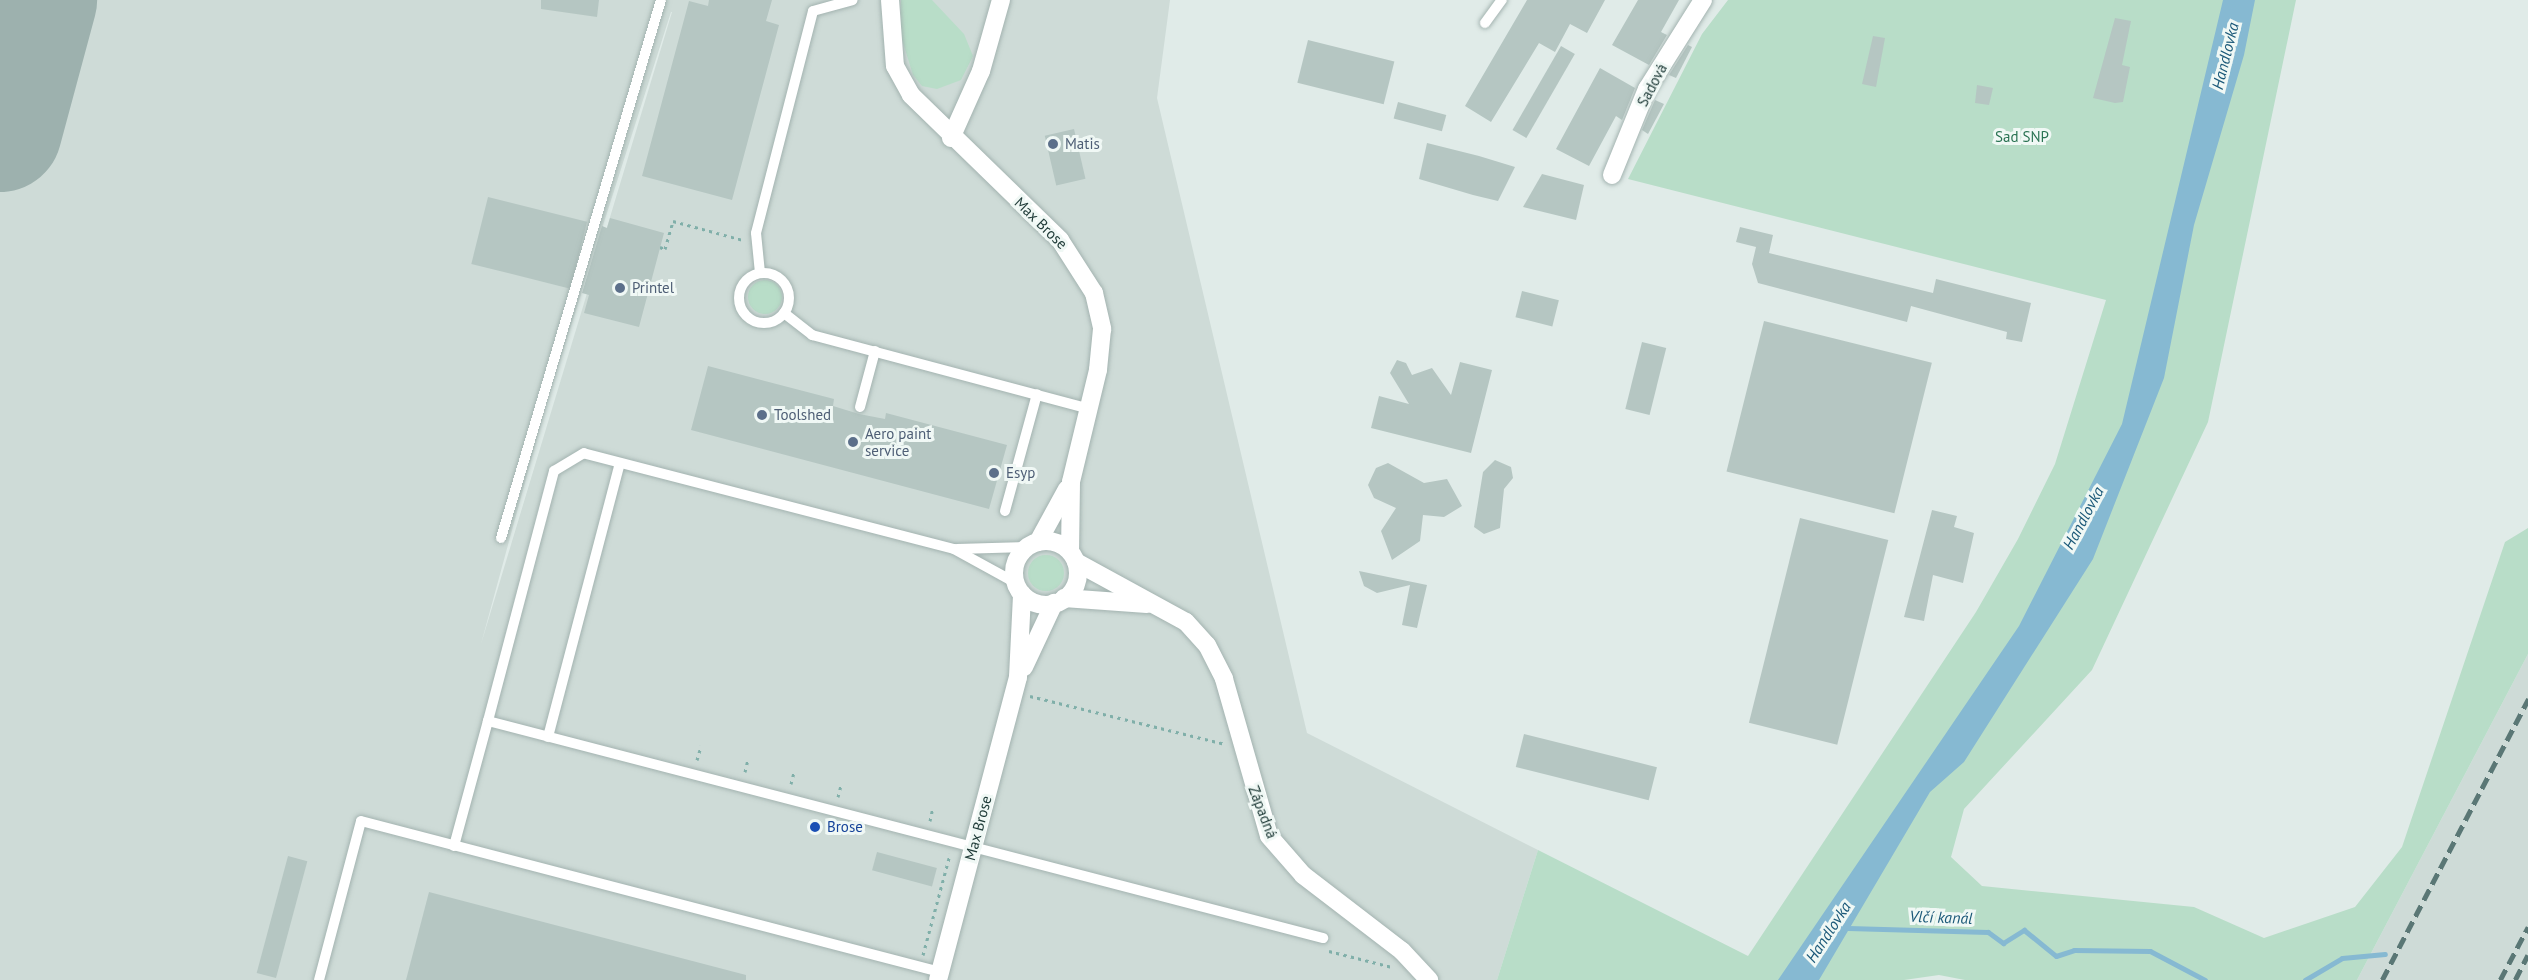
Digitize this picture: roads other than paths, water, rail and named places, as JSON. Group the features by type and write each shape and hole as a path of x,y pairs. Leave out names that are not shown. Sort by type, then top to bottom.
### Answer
{"street":[{"name":"Max Brose","path":"890,0 896,66 911,94 951,138 1079,263 1102,329 1090,409 1071,482 1075,585 1059,601 1018,676 939,976"},
{"path":"951,138 981,71 1001,0"},
{"name":"Sadová","path":"1611,175 1647,89 1703,0"},
{"name":"Max Brose","path":"1018,676 1019,589 1014,566 1032,544 1071,482"},
{"path":"1032,544 1055,542 1073,556"},
{"name":"Západná","path":"1073,556 1186,622 1212,653 1224,679 1259,812 1281,853 1429,980"},
{"path":"1019,589 1036,603 1059,601"},
{"name":"Západná","path":"1059,601 1158,606"}],"lane":[{"path":"501,538 661,0"},
{"path":"760,273 757,244 813,11 809,0"},
{"path":"813,11 853,0"},
{"path":"1485,23 1502,0"},
{"path":"760,273 785,285 789,302 784,313 759,323 742,311 740,290 760,273"},
{"path":"784,313 812,335 1090,409"},
{"path":"860,407 875,351"},
{"path":"1005,511 1037,394"},
{"path":"454,846 554,471 584,453 954,549 1019,589"},
{"path":"548,737 620,463"},
{"path":"954,549 1032,544"},
{"path":"488,721 1323,938"},
{"path":"319,980 361,821 920,968 939,976"}],"water":[{"name":"Handlovka","path":"2223,0 2255,0 2244,55 2194,225 2164,378 2093,559 1964,762 1930,792 1819,980 1778,980 2019,626 2122,424"}],"waterway":[{"name":"Vlčí kanál","path":"1848,928 1988,932 2003,943 2024,930 2056,956 2074,950 2150,951 2205,980"},
{"name":"Vlčí kanál","path":"2305,980 2342,958 2385,954"}],"railway":[{"path":"2382,980 2528,699"},
{"path":"2500,980 2528,927"},
{"path":"2515,980 2528,955"}],"place":[{"name":"Matis","path":"1053,144"},
{"name":"Printel","path":"620,288"},
{"name":"Toolshed","path":"762,415"},
{"name":"Aero paint service","path":"853,442"},
{"name":"Esyp","path":"994,473"},
{"name":"Brose","path":"815,827"}],"park label":[{"name":"Sad SNP","path":"2022,137"}]}
